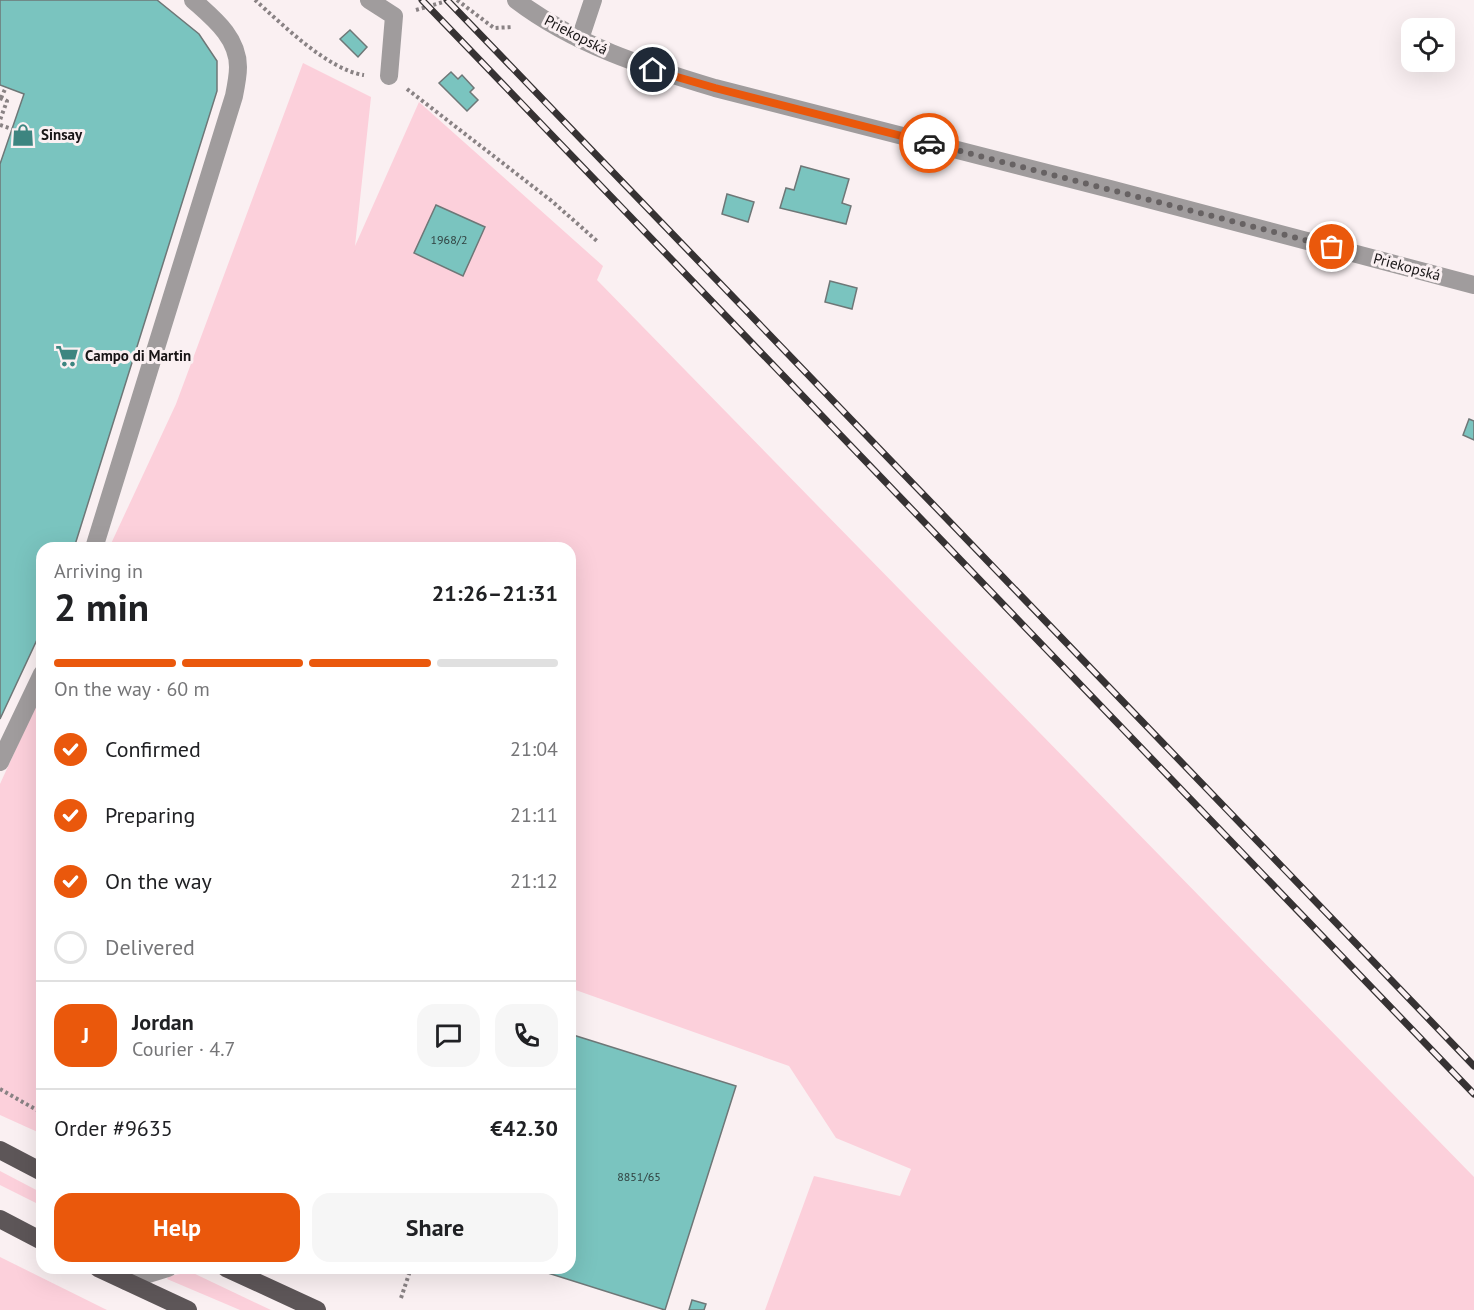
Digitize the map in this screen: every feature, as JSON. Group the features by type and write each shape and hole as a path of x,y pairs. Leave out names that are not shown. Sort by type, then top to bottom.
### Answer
{"main road":[{"path":"0,1150 36,1169"},
{"path":"0,1219 36,1238"},
{"path":"111,1274 188,1310"},
{"path":"239,1274 317,1310"}],"street":[{"path":"96,542 234,96 238,65 232,42 220,24 194,0"},
{"path":"369,0 401,14 389,76"},
{"name":"Priekopská","path":"516,0 536,15 579,39 653,70 1474,285"},
{"path":"579,39 593,0"},
{"path":"0,762 36,687"},
{"path":"126,1281 149,1274"}],"path":[{"path":"255,0 290,31 332,63 360,74 372,75 382,69 392,57"},
{"path":"401,14 450,0"},
{"path":"457,0 494,28 519,27"},
{"path":"389,76 552,202 598,242"},
{"path":"6,87 0,98 7,100 0,122 12,129"},
{"path":"0,1089 36,1110"},
{"path":"401,1298 409,1274"}],"shaded area":[{"path":"303,63 371,97 355,246 419,102 603,266 597,280 1474,1177 1474,1310 765,1310 814,1176 900,1196 911,1169 836,1138 789,1066 576,990 576,542 112,542 176,404"},
{"path":"36,705 36,1131 0,1115 0,784"},
{"path":"0,1171 36,1190 36,1203 0,1185"},
{"path":"0,1257 107,1310 0,1310"},
{"path":"195,1274 271,1310 240,1310 167,1279 169,1276"}],"building":[{"name":"Campo di Martin","path":"0,0 157,0 199,34 217,61 217,91 76,542 36,542 36,642 0,719 0,164 24,94 0,85"},
{"path":"350,30 367,47 358,57 340,39"},
{"path":"451,72 458,79 462,75 474,88 470,92 478,100 467,111 439,83"},
{"path":"801,166 849,179 842,203 851,206 846,224 780,208 786,188 794,190"},
{"path":"727,194 754,202 748,222 722,214"},
{"path":"436,205 485,227 463,276 414,253"},
{"path":"830,281 857,288 852,309 825,302"},
{"path":"1469,419 1474,421 1474,440 1463,435"},
{"path":"576,1036 736,1086 665,1310 551,1274 576,1274"},
{"path":"692,1300 706,1304 704,1310 689,1310"}],"railway":[{"path":"422,0 1474,1094"},
{"path":"447,0 1474,1066"}],"way so far":[{"path":"929,143 1332,247"}],"place":[{"name":"Sinsay","path":"23,135"},
{"name":"Campo di Martin","path":"67,356"}],"route":[{"path":"653,70 929,143"}]}
